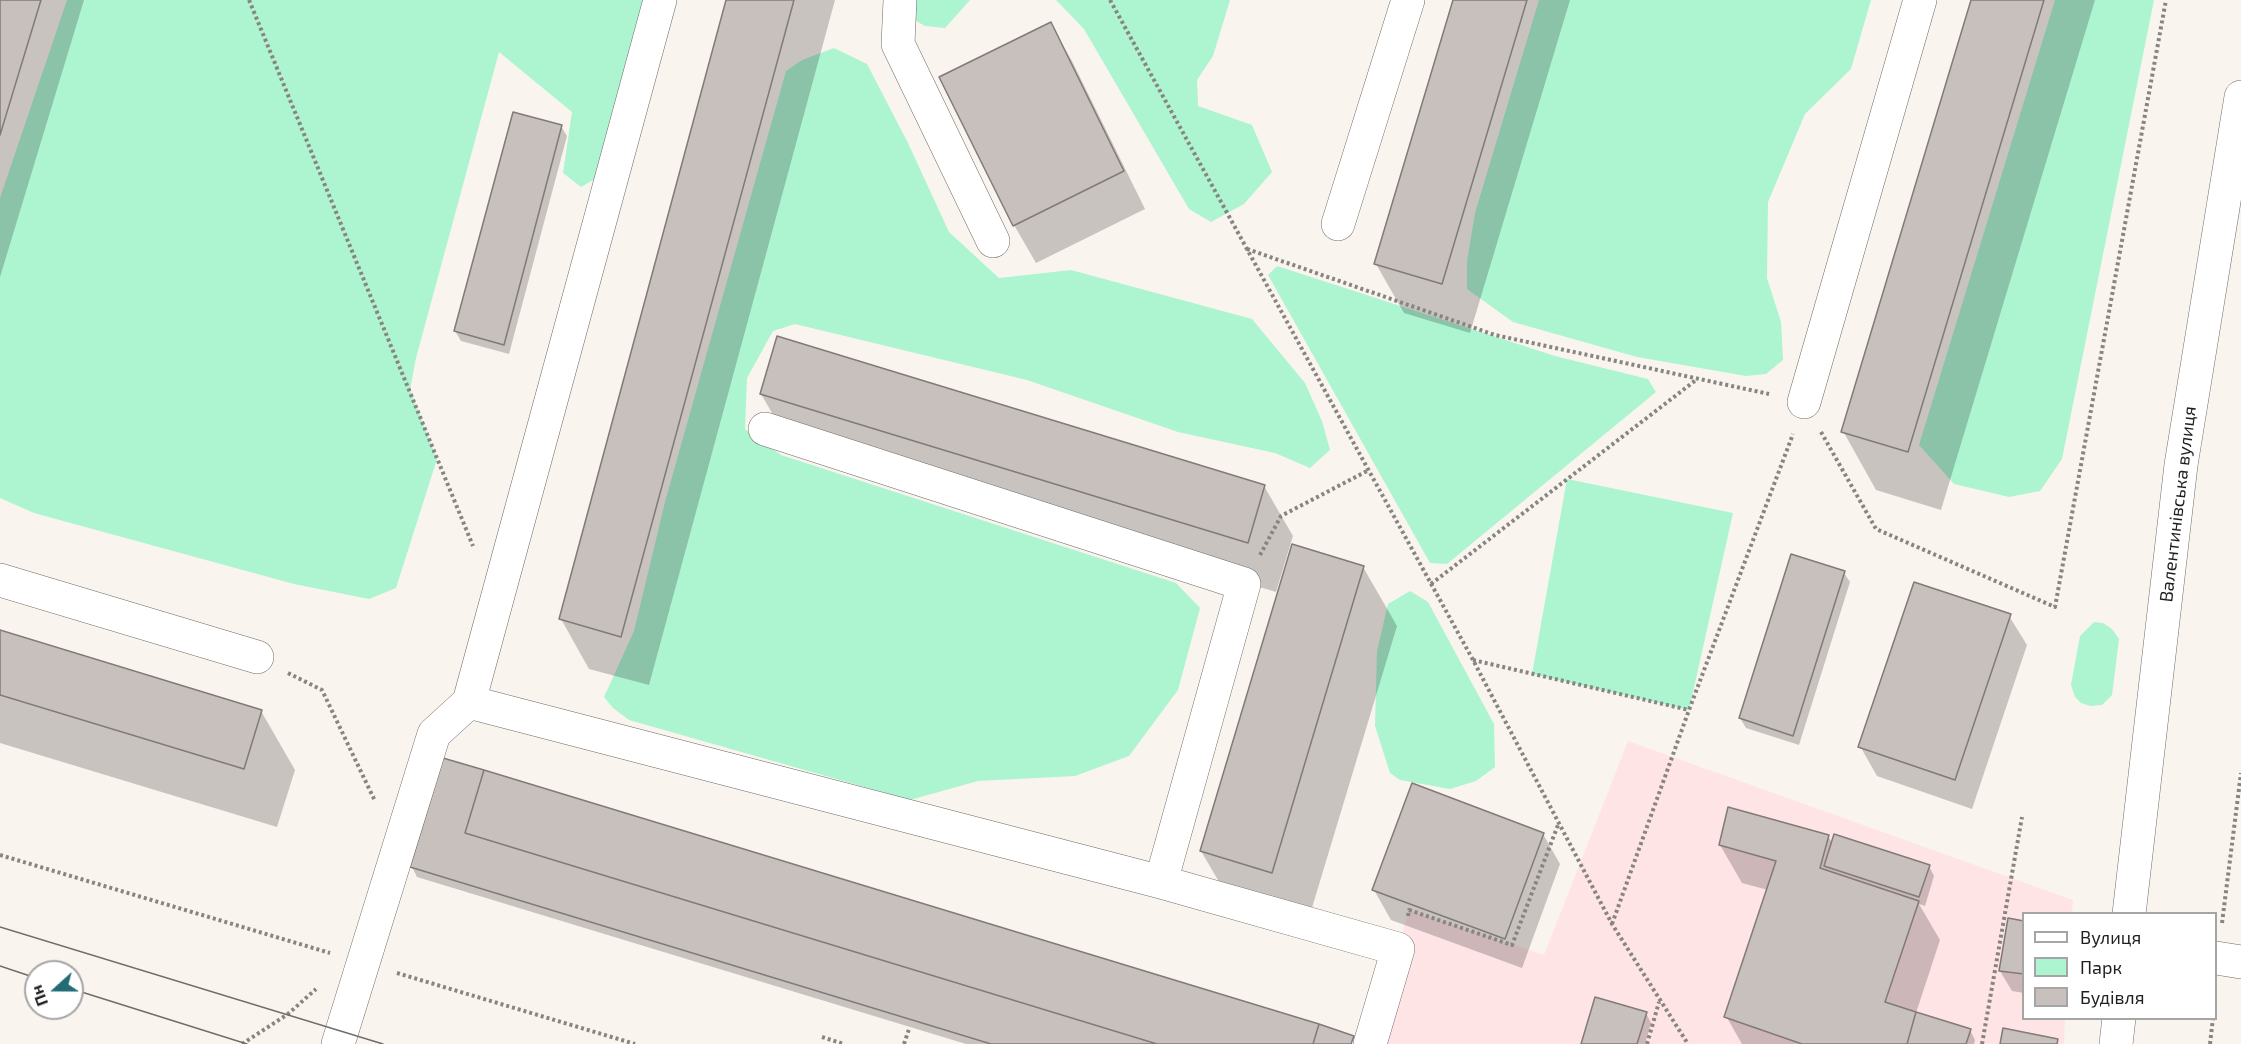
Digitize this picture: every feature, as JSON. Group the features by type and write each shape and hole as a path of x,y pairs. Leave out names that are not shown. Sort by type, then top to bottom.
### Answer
{"street":[{"path":"339,1044 357,961 398,850 434,734 469,702 660,0"},
{"path":"900,0 898,44 993,241"},
{"path":"1338,224 1408,0"},
{"path":"1804,402 1920,0"},
{"name":"Валентинівська вулиця","path":"2129,912 2181,465 2241,97"},
{"path":"765,429 1244,584 1161,882"},
{"path":"0,580 257,657"},
{"path":"469,702 1161,882 1398,950 1370,1044"},
{"path":"2116,1044 2119,1020"}],"path":[{"path":"249,0 474,547"},
{"path":"1110,0 1473,660 1612,924 1688,1044"},
{"path":"1247,249 1496,335 1804,402 1876,529 2055,606 2166,0"},
{"path":"1431,584 1696,379"},
{"path":"1612,924 1804,402"},
{"path":"1244,584 1281,516 1369,470"},
{"path":"257,657 322,690 398,850"},
{"path":"1473,660 1689,710"},
{"path":"2225,959 2241,773"},
{"path":"1982,1044 2022,818"},
{"path":"1398,950 1409,910 1512,945 1558,824"},
{"path":"0,855 635,1044"},
{"path":"242,1044 288,1014 357,961"},
{"path":"1647,1044 1660,1001"},
{"path":"2210,1044 2213,1020"},
{"path":"904,1044 909,1029"},
{"path":"822,1037 844,1044"}],"shaded area":[{"path":"1628,741 2073,900 2072,912 2022,912 2022,1020 2065,1020 2064,1044 1370,1044 1409,910 1544,955"}],"green space":[{"path":"67,0 646,0 602,175 581,187 563,173 572,112 499,52 416,358 410,390 437,459 396,588 369,599 294,584 34,513 0,498 0,198"},
{"path":"909,0 970,0 945,28 925,26 907,16"},
{"path":"1056,0 1230,0 1213,56 1197,80 1198,106 1252,125 1272,172 1244,204 1211,222 1189,209 1084,29"},
{"path":"1539,0 1871,0 1851,69 1805,114 1768,202 1767,278 1781,322 1783,360 1766,374 1746,376 1637,357 1513,322 1467,289 1467,261 1475,213"},
{"path":"2055,0 2154,0 2062,459 2040,491 2009,497 1954,484 1919,445"},
{"path":"834,48 867,64 908,143 949,232 999,278 1071,270 1252,319 1305,383 1322,421 1330,450 1310,468 1275,453 1178,432 1027,380 795,324 773,331 747,378 745,429 781,455 1176,583 1200,608 1178,690 1129,756 1075,776 978,781 910,800 629,720 613,708 604,697 634,631 665,502 786,71 802,60"},
{"path":"1277,266 1555,356 1648,379 1656,392 1447,564 1430,563 1268,275"},
{"path":"1567,479 1733,513 1689,710 1532,674"},
{"path":"1410,591 1428,602 1494,724 1495,767 1476,781 1450,789 1400,780 1390,773 1375,726 1377,651 1388,604"},
{"path":"2094,622 2103,623 2112,629 2119,639 2112,695 2102,705 2090,706 2081,703 2075,697 2071,685 2080,636"}],"building":[{"path":"0,0 41,0 0,135"},
{"path":"726,0 794,0 621,637 559,619"},
{"path":"1453,0 1527,0 1442,284 1374,264"},
{"path":"1971,0 2044,0 1908,452 1841,432"},
{"path":"1051,22 1124,171 1013,226 939,77"},
{"path":"513,112 562,125 504,345 454,331"},
{"path":"777,336 1265,485 1248,543 760,394"},
{"path":"1292,544 1364,566 1272,873 1200,851"},
{"path":"1791,554 1845,571 1793,736 1739,718"},
{"path":"1914,582 2011,614 1955,780 1858,747"},
{"path":"0,630 262,710 244,769 0,695"},
{"path":"443,758 484,770 465,833 1157,1044 991,1044 410,867"},
{"path":"484,770 1319,1024 1313,1044 1157,1044 465,833"},
{"path":"1412,783 1544,833 1505,939 1372,890"},
{"path":"1728,807 1829,835 1820,868 1919,901 1885,1002 1916,1012 1907,1044 1802,1044 1724,1017 1776,861 1719,845"},
{"path":"1834,834 1930,865 1919,897 1824,866"},
{"path":"2008,918 2022,921 2022,974 1999,971"},
{"path":"1595,997 1647,1012 1637,1044 1581,1044"},
{"path":"1916,1012 1971,1029 1966,1044 1907,1044"},
{"path":"1319,1024 1354,1036 1351,1044 1313,1044"},
{"path":"2003,1028 2058,1039 2057,1044 2000,1044"}],"tram line":[{"path":"0,927 383,1044"},
{"path":"0,966 24,974"},
{"path":"84,993 247,1044"}]}
